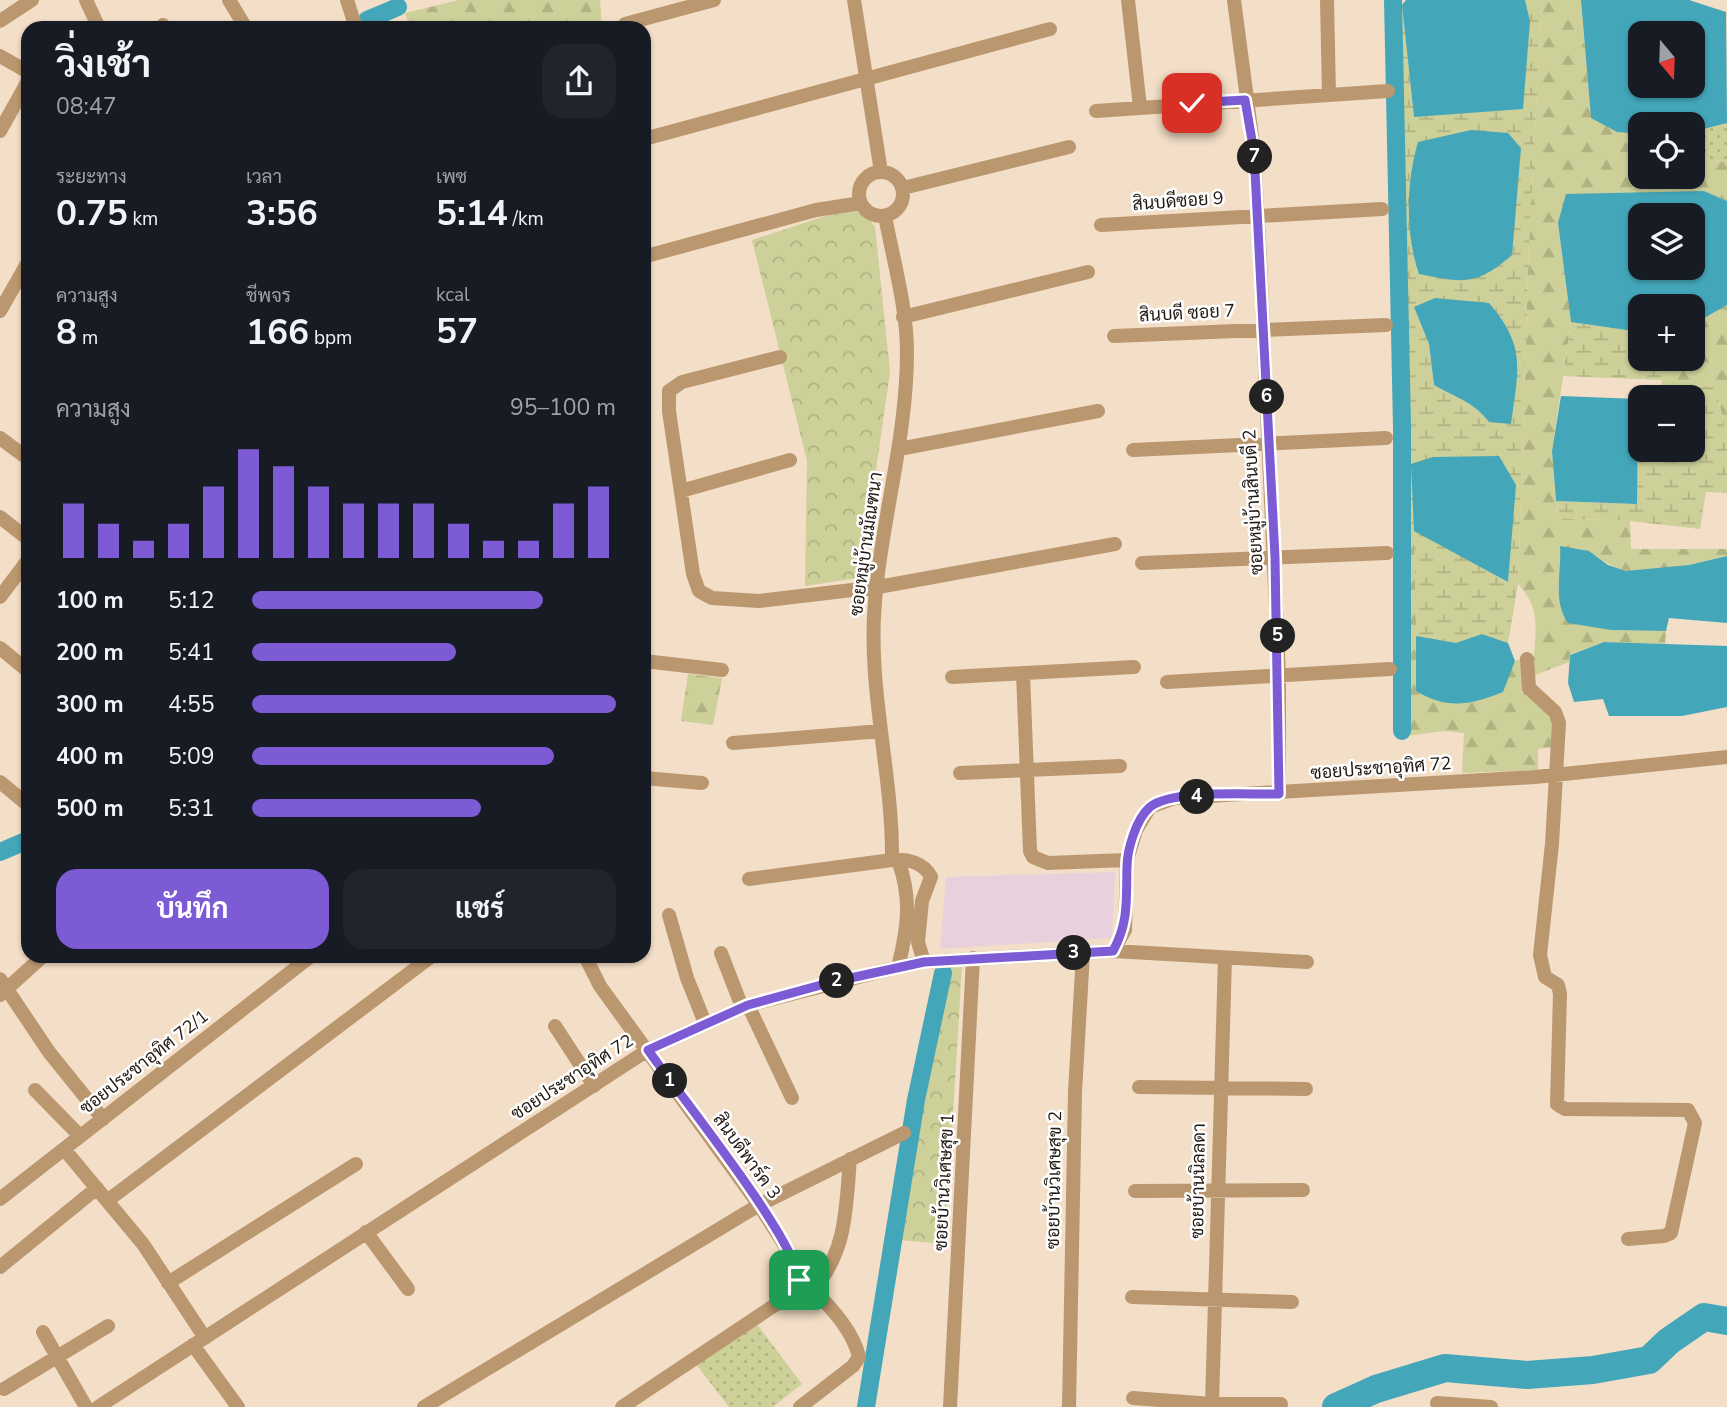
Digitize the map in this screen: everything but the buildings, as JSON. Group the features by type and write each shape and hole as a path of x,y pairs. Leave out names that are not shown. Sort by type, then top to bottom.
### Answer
{"street":[{"path":"0,21 32,0"},
{"path":"86,0 96,21"},
{"path":"229,0 242,21"},
{"path":"347,0 354,21"},
{"path":"636,21 714,0"},
{"path":"854,0 881,172"},
{"path":"1128,0 1140,107"},
{"name":"ซอยหมู่บ้านสินบดี 2","path":"1234,0 1245,100 1254,152 1258,215 1275,557 1279,794"},
{"path":"1327,0 1329,94"},
{"path":"651,137 867,81 1050,29"},
{"path":"0,56 21,68"},
{"path":"1096,111 1388,92"},
{"path":"0,131 21,94"},
{"path":"903,188 1069,147"},
{"path":"881,172 895,176 903,188 902,202 885,216 871,213 861,203 863,182 881,172"},
{"path":"651,255 816,210 861,203"},
{"name":"สินบดีซอย 9","path":"1101,225 1382,209"},
{"name":"ซอยหมู่บ้านมัณฑนา","path":"885,216 907,349 903,425 874,617 881,731 895,860 907,885 909,904 907,933 898,967"},
{"path":"903,317 1088,271"},
{"path":"0,310 21,274"},
{"name":"สินบดี ซอย 7","path":"1114,336 1386,325"},
{"path":"780,356 682,382 669,391 669,411 693,574 699,591 712,598 759,601 878,587 1115,544"},
{"path":"899,449 1098,411"},
{"path":"0,438 21,454"},
{"path":"1133,450 1386,438"},
{"path":"681,491 790,460"},
{"path":"0,517 21,534"},
{"path":"1142,563 1387,553"},
{"path":"0,597 21,569"},
{"path":"0,648 21,665"},
{"path":"1527,659 1529,688 1555,712 1559,723 1552,844 1540,955 1543,972 1558,985 1560,994 1557,1104 1564,1109 1688,1110 1695,1123 1671,1233 1628,1239"},
{"path":"651,662 722,670"},
{"path":"952,677 1134,667"},
{"path":"1167,682 1391,669"},
{"path":"1023,674 1033,857 1048,863 1127,860"},
{"path":"733,743 881,731"},
{"name":"ซอยประชาอุทิศ 72","path":"97,1407 648,1050 705,1023 745,1006 924,962 1113,951 1125,930 1127,860 1136,830 1150,807 1175,798 1555,776 1727,757"},
{"path":"960,773 1119,766"},
{"path":"651,779 702,783"},
{"path":"0,782 21,799"},
{"path":"749,878 895,860 921,866 931,877 922,901 918,942 924,962"},
{"path":"669,915 687,978 705,1023"},
{"path":"1113,951 1307,962"},
{"path":"721,953 792,1098"},
{"name":"ซอยบ้านวิเศษสุข 2","path":"1069,1407 1075,1092 1083,953"},
{"name":"ซอยบ้านวิเศษสุข 1","path":"950,1407 973,958"},
{"name":"ซอยบ้านนิลลดา","path":"1212,1404 1219,1088 1225,958"},
{"path":"34,963 2,988 103,1119"},
{"name":"ซอยประชาอุทิศ 72/1","path":"0,1199 302,963"},
{"path":"107,1201 423,963"},
{"name":"สินบดีพาร์ค 3","path":"588,963 600,986 759,1205 798,1266 799,1280"},
{"path":"555,1026 594,1086"},
{"path":"1139,1087 1306,1089"},
{"path":"35,1090 80,1136"},
{"path":"424,1407 759,1205 904,1133"},
{"path":"64,1149 143,1244 238,1407"},
{"path":"813,1289 828,1273 840,1245 850,1159"},
{"path":"168,1283 356,1164"},
{"path":"0,1267 97,1188"},
{"path":"1135,1191 1217,1193 1303,1190"},
{"path":"366,1232 408,1289"},
{"path":"622,1407 793,1293 799,1280 813,1289 856,1344 859,1357 853,1366 800,1407"},
{"path":"1132,1297 1292,1302"},
{"path":"4,1389 108,1326"},
{"path":"43,1332 86,1407"},
{"path":"1132,1398 1212,1404 1281,1404"},
{"path":"1437,1403 1491,1407"}],"shaded area":[{"path":"1115,872 1112,938 940,949 946,877"}],"green space":[{"path":"459,0 600,0 602,21 408,21 405,13"},
{"path":"1525,0 1542,0 1529,242 1518,584 1508,643 1482,634 1456,643 1416,636 1414,532 1397,537 1388,25 1402,5 1414,117 1530,21","holes":["1414,307 1489,422 1471,404 1434,385 1429,344","1515,485 1508,582 1507,582 1490,572"]},
{"path":"1542,0 1581,0 1591,118 1617,132 1628,133 1628,189 1705,189 1705,161 1727,162 1727,201 1704,191 1649,203 1628,203 1628,208 1558,223 1571,322 1552,451 1557,518 1630,521 1631,549 1727,549 1727,556 1675,568 1646,571 1623,570 1589,551 1561,563 1558,591 1611,630 1666,631 1665,644 1604,642 1570,654 1569,662 1530,677 1563,746 1538,749 1538,770 1462,773 1464,733 1444,731 1399,737 1397,537 1414,531 1502,693 1515,661 1534,656 1533,609 1518,584 1529,242"},
{"path":"1727,123 1727,162 1705,161 1705,129"},
{"path":"854,210 868,217 875,227 890,372 865,547 857,578 805,586 807,461 752,240 835,213"},
{"path":"1727,305 1727,436 1715,386 1661,385 1663,371 1705,371 1705,318"},
{"path":"1571,322 1628,330 1628,371 1663,371 1662,380 1563,376"},
{"path":"1705,386 1715,386 1727,436 1727,493 1706,492 1700,529 1630,521 1557,518 1556,501 1636,504 1637,462 1705,462"},
{"path":"688,674 722,678 713,725 681,721"},
{"path":"962,967 945,1244 899,1240 940,969"},
{"path":"756,1323 802,1384 773,1407 729,1407 695,1363"}],"water":[{"path":"1406,0 1525,0 1530,21 1523,109 1414,117 1402,5"},
{"path":"1581,0 1689,0 1726,12 1727,123 1705,129 1705,112 1628,112 1628,133 1617,132 1591,118"},
{"path":"1471,130 1508,133 1521,148 1512,255 1489,272 1469,280 1419,274 1409,225 1409,191 1418,142"},
{"path":"1704,191 1727,201 1727,305 1705,318 1705,294 1628,294 1628,330 1571,322 1558,223 1566,194"},
{"path":"1435,298 1489,303 1501,319 1515,346 1517,360 1511,424 1489,422 1470,404 1434,385 1429,344 1414,307"},
{"path":"1561,396 1628,399 1628,462 1637,462 1637,504 1556,501 1552,451"},
{"path":"1499,456 1516,485 1508,582 1414,531 1411,464 1433,457"},
{"path":"1560,546 1589,551 1608,565 1626,571 1689,565 1727,556 1727,623 1669,618 1666,631 1611,630 1568,623 1560,605"},
{"path":"1482,634 1508,643 1515,661 1503,692 1480,700 1449,703 1416,691 1416,636 1456,643"},
{"path":"1604,642 1727,646 1727,707 1682,716 1609,716 1603,699 1574,702 1568,683 1570,655"}],"waterway":[{"path":"1393,0 1402,426 1402,731"},
{"path":"367,20 398,7"},
{"path":"0,852 21,843"},
{"path":"866,1407 916,1100 943,973"},
{"path":"1336,1407 1376,1389 1445,1368 1527,1375 1593,1370 1649,1360 1669,1341 1704,1317 1727,1321"}],"route":[{"path":"799,1280 798,1266 759,1205 648,1050 748,1005 898,967 973,958 1113,951 1125,930 1127,860 1136,830 1150,807 1175,798 1279,794 1275,557 1254,152 1245,100 1192,103"}]}
